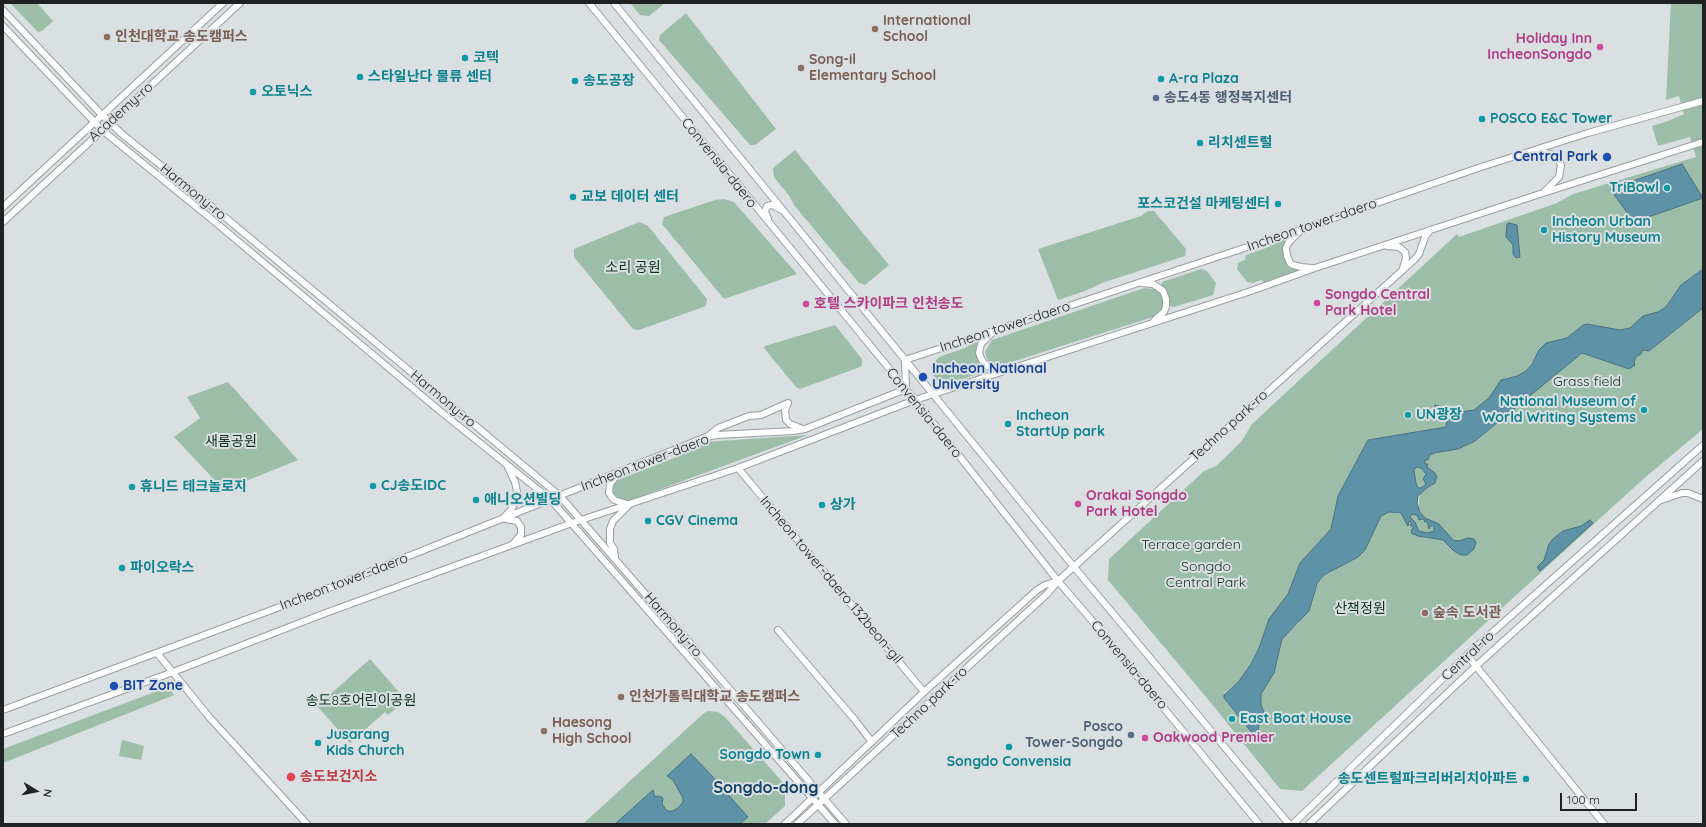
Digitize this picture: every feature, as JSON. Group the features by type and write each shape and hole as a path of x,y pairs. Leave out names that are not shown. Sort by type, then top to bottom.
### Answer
{"main road":[{"name":"Academy-ro","path":"3,207 223,3"},
{"name":"Academy-ro","path":"3,222 240,3"},
{"name":"Convensia-daero","path":"589,3 915,400 1058,581 1094,622 1259,824"},
{"name":"Convensia-daero","path":"614,3 1074,567 1289,824"},
{"name":"Harmony-ro","path":"3,10 110,123 560,496 846,824"},
{"name":"Harmony-ro","path":"3,26 102,130 221,227 440,411 551,500 670,636 678,643 715,689 835,824"},
{"name":"Incheon tower-daero","path":"905,360 1530,152 1604,128 1703,101"},
{"name":"Incheon tower-daero","path":"3,734 572,523 738,468 915,400 1010,371 1248,292 1315,268 1703,142"},
{"path":"1530,152 1540,151 1550,154 1555,156 1560,163 1561,170 1559,177 1543,193"},
{"path":"771,226 765,211 767,206 770,204 777,206 786,213"},
{"path":"1305,228 1289,242 1286,248 1287,256 1290,262 1297,266 1315,268"},
{"name":"Techno park-ro","path":"797,824 1047,594 1058,581 1401,271 1419,254 1425,237 1430,230"},
{"path":"1380,247 1395,246 1401,248 1405,252 1405,263 1401,271"},
{"path":"1139,283 1149,283 1157,286 1163,291 1166,299 1166,307 1164,312 1150,324"},
{"path":"999,329 983,340 980,347 980,355 983,362 989,367 998,370 1010,371"},
{"path":"905,360 906,389"},
{"name":"Incheon tower-daero","path":"3,710 309,596 502,520 706,436 793,432 805,429 906,389"},
{"path":"706,436 718,428 776,408 783,410 786,420 790,424 805,429"},
{"name":"Central-ro","path":"1293,824 1467,655 1703,445"},
{"name":"Central-ro","path":"1309,824 1476,666 1703,461"},
{"path":"502,520 511,510 515,502 517,492 515,482 507,464"},
{"path":"628,468 612,480 610,484 610,494 614,500 618,502 627,504 632,503"},
{"name":"Incheon tower-daero 132beon-gil","path":"738,468 924,692"},
{"path":"1658,501 1682,493 1688,493 1703,499"},
{"path":"615,558 614,549 610,543 610,529 613,521 632,503"},
{"path":"502,520 517,521 521,527 520,537 512,545"},
{"name":"Techno park-ro","path":"785,824 924,692 1037,590 1058,581"},
{"path":"778,630 872,742"},
{"path":"156,652 255,769 307,824"},
{"path":"1467,655 1604,824"}],"green space":[{"path":"10,3 37,3 53,21 42,31 38,32"},
{"path":"630,3 665,3 649,16 640,15"},
{"path":"1671,3 1703,3 1703,269 1681,285 1666,307 1658,312 1643,316 1630,328 1620,330 1587,324 1583,325 1567,338 1544,345 1526,371 1517,376 1505,378 1479,408 1466,412 1452,410 1433,415 1447,419 1446,427 1368,440 1338,496 1331,529 1300,563 1288,594 1267,624 1259,648 1251,664 1239,681 1224,693 1224,698 1254,735 1258,730 1261,716 1265,714 1261,705 1261,694 1274,673 1282,639 1299,623 1321,578 1361,554 1365,550 1379,518 1387,512 1402,514 1407,523 1409,521 1412,523 1410,525 1414,528 1411,533 1426,538 1443,540 1439,524 1425,518 1418,508 1420,494 1436,481 1437,477 1435,473 1427,467 1425,460 1428,460 1430,455 1434,453 1458,449 1475,441 1582,353 1629,369 1634,364 1636,357 1641,354 1643,350 1649,351 1703,308 1703,429 1641,481 1302,791 1280,789 1211,703 1108,580 1109,559 1204,471 1216,466 1241,442 1252,424 1457,234 1459,237 1557,203 1573,194 1696,157 1690,137 1658,146 1652,126 1684,114 1679,96 1666,100"},
{"path":"686,13 776,129 755,145 750,145 659,40 660,35"},
{"path":"795,150 889,265 865,285 859,283 794,205 790,197 774,177 773,168"},
{"path":"724,199 734,202 797,274 724,299 662,224 664,217 715,200"},
{"path":"1148,211 1154,211 1186,249 1185,256 1102,283 1085,291 1058,300 1038,249 1141,216"},
{"name":"소리 공원","path":"639,222 648,226 707,299 706,306 639,330 633,329 574,257 574,249"},
{"path":"1290,236 1283,248 1285,258 1288,264 1292,267 1303,270 1265,283 1261,280 1253,283 1247,282 1237,269 1238,263 1245,260 1246,255 1266,248"},
{"path":"1201,269 1207,271 1216,283 1213,295 1174,307 1170,306 1161,287 1162,282"},
{"path":"1144,288 1156,289 1162,295 1164,301 1162,309 1153,317 999,366 992,364 987,359 985,352 992,340"},
{"path":"835,325 862,359 862,365 800,389 796,387 764,348 765,346"},
{"path":"976,342 978,343 977,355 979,361 987,368 986,371 960,380 941,384 937,381 933,375 932,369 933,364 939,357 965,348"},
{"name":"새롬공원","path":"228,382 298,460 224,490 174,437 200,418 187,397"},
{"path":"808,435 628,501 618,500 612,493 612,484 615,481 674,458 705,442"},
{"path":"1417,467 1420,467 1426,473 1423,479 1426,483 1421,488 1418,488 1416,483 1414,471"},
{"path":"1412,514 1417,515 1419,519 1425,520 1425,522 1427,521 1429,526 1435,527 1435,531 1428,533 1420,531 1410,517"},
{"name":"송도8호어린이공원","path":"370,659 406,700 388,715 385,712 350,743 317,706"},
{"path":"168,687 174,695 3,763 3,749"},
{"path":"708,711 718,712 725,717 785,785 785,806 765,824 583,824 704,713"},
{"path":"122,740 144,746 141,760 119,756"}],"water":[{"name":"TriBowl","path":"1682,164 1703,198 1634,222 1610,189"},
{"path":"1507,224 1517,225 1520,257 1516,258 1513,254 1513,245 1506,237"},
{"path":"1703,269 1703,308 1649,351 1643,350 1641,354 1636,357 1634,362 1635,365 1629,369 1582,353 1475,441 1458,449 1434,453 1430,455 1428,460 1425,460 1425,464 1428,464 1427,467 1435,473 1437,477 1435,483 1418,496 1417,504 1420,512 1425,518 1439,524 1453,540 1459,541 1468,538 1474,539 1476,542 1474,549 1467,555 1461,555 1454,551 1443,540 1418,536 1411,533 1412,529 1414,528 1410,525 1412,523 1409,521 1408,526 1401,513 1389,512 1381,516 1365,550 1358,557 1321,578 1317,584 1309,611 1282,639 1274,673 1261,694 1261,705 1265,714 1261,716 1258,730 1254,735 1224,698 1224,695 1239,681 1251,664 1259,648 1269,619 1288,594 1300,563 1331,529 1338,496 1368,440 1446,427 1447,419 1433,415 1435,405 1460,412 1474,410 1489,398 1501,380 1517,376 1526,371 1532,364 1539,350 1546,343 1567,338 1583,325 1587,324 1620,330 1630,328 1643,316 1658,312 1666,307 1681,285","holes":["1417,467 1421,468 1426,474 1423,479 1426,484 1421,488 1418,488 1416,483 1414,470","1412,514 1417,515 1419,520 1422,519 1425,520 1424,522 1427,521 1429,529 1430,526 1434,526 1434,531 1428,533 1419,531 1415,522 1410,517"]},
{"path":"1590,520 1593,523 1540,571 1537,567 1544,560 1549,544 1553,539 1563,531 1581,526"},
{"path":"691,754 716,780 717,787 724,790 748,817 740,824 615,824 653,790 655,797 659,796 663,798 662,804 667,811 673,811 679,807 683,802 683,798 673,780 667,776"}],"place":[{"name":"International School","path":"875,29"},
{"name":"인천대학교 송도캠퍼스","path":"107,37"},
{"name":"Holiday Inn IncheonSongdo","path":"1600,47"},
{"name":"코텍","path":"465,58"},
{"name":"Song-il Elementary School","path":"801,68"},
{"name":"스타일난다 물류 센터","path":"360,77"},
{"name":"A-ra Plaza","path":"1161,79"},
{"name":"송도공장","path":"575,81"},
{"name":"오토닉스","path":"253,92"},
{"name":"송도4동 행정복지센터","path":"1156,98"},
{"name":"POSCO E&C Tower","path":"1482,119"},
{"name":"리치센트럴","path":"1200,143"},
{"name":"Central Park","path":"1607,157"},
{"name":"TriBowl","path":"1667,188"},
{"name":"교보 데이터 센터","path":"573,197"},
{"name":"포스코건설 마케팅센터","path":"1278,204"},
{"name":"Incheon Urban History Museum","path":"1544,230"},
{"name":"Songdo Central Park Hotel","path":"1317,303"},
{"name":"호텔 스카이파크 인천송도","path":"806,304"},
{"name":"Incheon National University","path":"923,377"},
{"name":"National Museum of World Writing Systems","path":"1644,410"},
{"name":"UN광장","path":"1408,415"},
{"name":"Incheon StartUp park","path":"1008,424"},
{"name":"CJ송도IDC","path":"373,486"},
{"name":"휴니드 테크놀로지","path":"132,487"},
{"name":"애니오션빌딩","path":"476,500"},
{"name":"Orakai Songdo Park Hotel","path":"1078,504"},
{"name":"상가","path":"822,505"},
{"name":"CGV Cinema","path":"648,521"},
{"name":"파이오락스","path":"122,568"},
{"name":"숲속 도서관","path":"1425,613"},
{"name":"BIT Zone","path":"114,686"},
{"name":"인천가톨릭대학교 송도캠퍼스","path":"621,697"},
{"name":"East Boat House","path":"1232,719"},
{"name":"Haesong High School","path":"544,731"},
{"name":"Posco Tower-Songdo","path":"1131,735"},
{"name":"Oakwood Premier","path":"1145,738"},
{"name":"Jusarang Kids Church","path":"318,743"},
{"name":"Songdo Convensia","path":"1009,747"},
{"name":"Songdo Town","path":"818,755"},
{"name":"송도보건지소","path":"291,777"},
{"name":"송도센트럴파크리버리치아파트","path":"1526,779"}],"district":[{"name":"Songdo-dong","path":"766,788"}],"park label":[{"name":"Grass field","path":"1587,382"},
{"name":"Terrace garden","path":"1191,545"},
{"name":"Songdo Central Park","path":"1206,576"},
{"name":"산책정원","path":"1360,609"}]}
